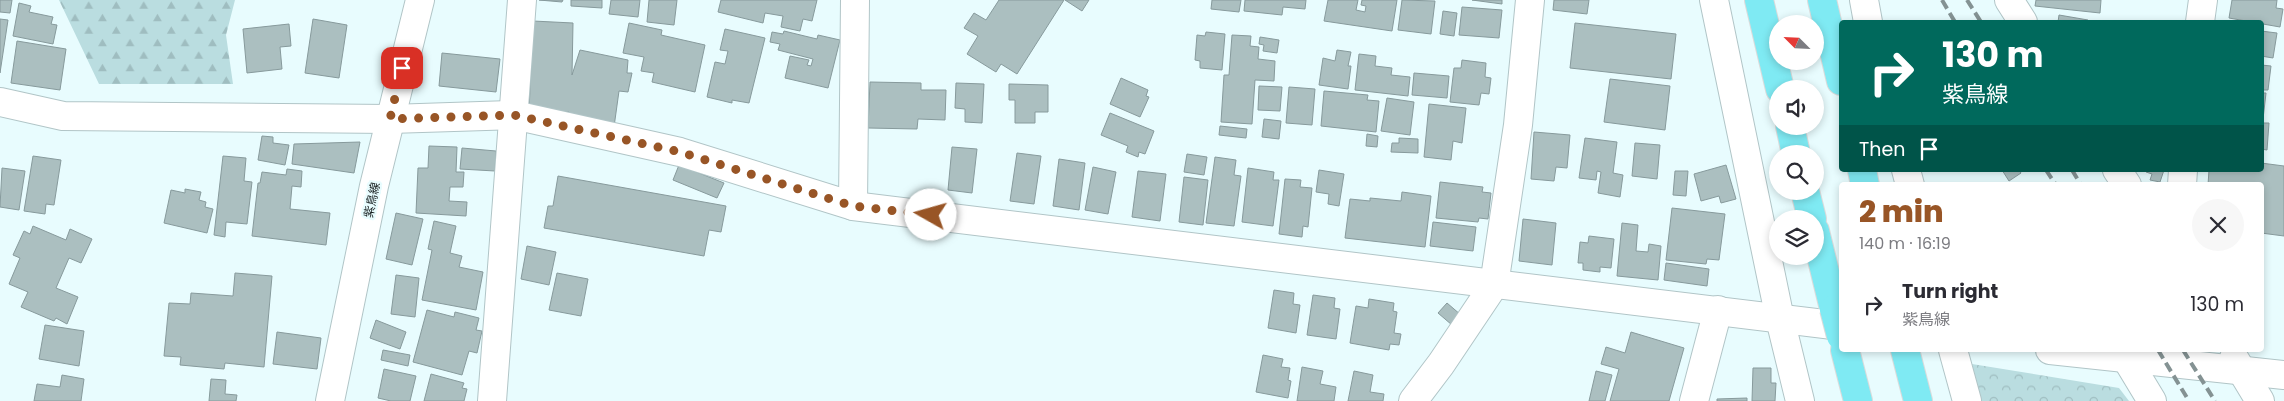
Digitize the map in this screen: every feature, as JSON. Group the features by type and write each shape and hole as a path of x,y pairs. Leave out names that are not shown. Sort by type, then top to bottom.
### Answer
{"highway":[{"path":"1759,0 1778,80"},
{"path":"1822,0 1839,72"},
{"path":"1824,265 1838,318"},
{"path":"1846,352 1858,401"},
{"path":"1906,355 1918,401"}],"street":[{"name":"紫鳥線","path":"330,401 390,119 420,0"},
{"path":"492,401 522,0"},
{"path":"853,206 855,0"},
{"path":"1413,401 1441,364 1494,285 1518,125 1530,0"},
{"path":"1714,0 1780,319 1800,401"},
{"path":"1864,0 1868,20"},
{"path":"2009,0 2022,20"},
{"path":"2200,20 2203,0"},
{"path":"0,102 63,116 390,119 514,115 680,152 853,206 1780,319 1838,318"},
{"path":"1694,401 1718,310"},
{"path":"1954,352 1967,401"},
{"path":"2069,352 2126,358 2235,360 2284,374"},
{"path":"2126,358 2152,401"},
{"path":"2235,360 2260,401"}],"green space":[{"path":"59,0 235,0 226,35 233,84 99,84"},
{"path":"1972,364 2119,388 2129,401 1981,401"}],"building":[{"path":"0,0 12,0 10,13 0,12"},
{"path":"539,0 563,0 562,2"},
{"path":"571,0 602,0 602,8 571,6"},
{"path":"611,0 640,0 638,17 609,14"},
{"path":"649,0 677,0 674,25 647,22"},
{"path":"721,0 817,0 812,21 803,19 800,31 781,27 783,16 765,13 763,23 718,12"},
{"path":"999,0 1064,0 1017,74 1001,64 996,72 967,54 978,36 964,28 974,13 986,20"},
{"path":"1065,0 1089,0 1082,11"},
{"path":"1212,0 1241,0 1239,12 1211,9"},
{"path":"1245,0 1306,0 1305,9 1283,7 1282,15 1244,11"},
{"path":"1328,0 1358,0 1356,10 1365,12 1366,6 1361,5 1362,0 1397,0 1392,31 1324,21"},
{"path":"1402,0 1435,1 1431,34 1398,30"},
{"path":"1472,0 1502,0 1502,4"},
{"path":"1554,0 1589,0 1587,14 1553,10"},
{"path":"2036,0 2101,0 2100,13 2035,6"},
{"path":"2232,0 2277,0 2276,8 2283,9 2280,27 2264,24 2264,20 2229,18"},
{"path":"19,3 31,6 29,12 53,17 51,24 57,25 53,44 13,36"},
{"path":"1462,7 1502,10 1499,38 1459,35"},
{"path":"1443,11 1457,13 1454,36 1440,34"},
{"path":"2059,15 2088,20 2058,20"},
{"path":"0,19 8,20 0,73"},
{"path":"313,19 347,25 339,78 305,73"},
{"path":"533,21 573,23 572,75 580,50 628,60 627,73 632,73 628,92 619,91 614,127 569,119 569,112 529,111"},
{"path":"629,23 662,30 661,35 705,45 695,92 652,82 654,73 641,71 644,57 623,53"},
{"path":"1575,23 1676,34 1671,79 1570,68"},
{"path":"289,24 291,46 280,47 282,69 247,73 243,29"},
{"path":"725,29 765,38 749,103 732,100 732,103 707,97 715,62 725,64 728,51 720,50"},
{"path":"784,31 817,39 818,35 840,40 828,88 785,78 790,56 809,60 807,65 811,66 813,59 778,50 780,44 770,42 772,32 783,34"},
{"path":"2264,31 2277,33 2273,58 2264,56"},
{"path":"1206,32 1225,34 1222,70 1200,68 1200,61 1195,60 1197,35 1205,36"},
{"path":"1232,35 1251,36 1250,46 1259,47 1258,59 1275,61 1274,81 1255,80 1252,124 1221,122 1224,75 1229,75"},
{"path":"1260,37 1279,40 1277,53 1263,51 1264,45 1259,44"},
{"path":"17,41 66,49 60,90 11,83"},
{"path":"1337,50 1351,52 1348,66 1351,66 1348,89 1319,85 1323,58 1335,61"},
{"path":"442,53 500,59 496,92 439,86"},
{"path":"1359,54 1376,56 1375,66 1392,68 1391,75 1410,77 1408,96 1355,90"},
{"path":"1462,60 1486,63 1485,77 1491,78 1489,94 1481,93 1479,105 1450,102 1454,68 1461,68"},
{"path":"2264,65 2271,66 2268,90 2264,90"},
{"path":"1414,73 1449,76 1447,98 1412,95"},
{"path":"1121,78 1148,90 1146,96 1149,97 1140,117 1110,104"},
{"path":"1610,79 1670,86 1665,130 1604,122"},
{"path":"870,82 921,83 921,90 946,90 945,120 918,119 917,129 868,128"},
{"path":"956,83 984,84 982,123 965,122 965,109 955,108"},
{"path":"1009,84 1048,85 1048,112 1035,112 1035,123 1015,123 1015,100 1009,100"},
{"path":"1259,86 1282,87 1280,111 1258,110"},
{"path":"1289,87 1315,89 1312,125 1286,123"},
{"path":"1324,91 1368,95 1367,100 1379,101 1376,132 1321,126"},
{"path":"2264,93 2266,93 2264,110"},
{"path":"1387,98 1414,102 1410,135 1381,131"},
{"path":"1429,104 1466,108 1462,143 1453,141 1451,160 1424,157"},
{"path":"1110,113 1154,131 1145,154 1139,152 1138,157 1126,152 1128,146 1101,135"},
{"path":"1264,119 1281,121 1279,139 1262,137"},
{"path":"2264,123 2269,123 2267,150 2264,150"},
{"path":"1220,126 1247,129 1246,138 1219,135"},
{"path":"1534,132 1570,135 1567,168 1556,167 1554,181 1531,179"},
{"path":"1367,134 1378,136 1377,147 1366,146"},
{"path":"262,136 273,137 273,143 289,145 285,165 258,160"},
{"path":"1399,138 1418,139 1418,153 1391,152 1392,143 1399,143"},
{"path":"1585,138 1617,142 1613,173 1623,175 1620,197 1598,193 1601,172 1597,171 1596,180 1579,178"},
{"path":"360,142 354,173 292,164 294,144"},
{"path":"1635,143 1660,145 1657,179 1632,176"},
{"path":"429,146 457,147 456,172 464,172 463,187 450,187 449,201 467,202 466,216 416,213 418,168 428,168"},
{"path":"952,147 977,149 972,193 948,190"},
{"path":"462,148 496,151 495,171 460,169"},
{"path":"1017,153 1041,156 1034,204 1010,201"},
{"path":"1187,154 1207,157 1204,175 1184,172"},
{"path":"33,156 61,160 54,205 46,204 45,214 24,211"},
{"path":"223,156 246,158 244,181 252,182 247,224 226,222 225,237 214,235"},
{"path":"1215,157 1236,160 1234,175 1241,176 1234,226 1206,223"},
{"path":"1059,159 1085,163 1079,210 1053,206"},
{"path":"2264,163 2284,166 2284,236 2264,233 2264,182 2208,182 2209,172 2264,172"},
{"path":"679,165 724,183 717,198 673,180"},
{"path":"1726,165 1736,199 1721,203 1719,196 1701,201 1694,174"},
{"path":"1093,167 1116,172 1108,214 1085,210"},
{"path":"2,168 25,171 19,210 0,207"},
{"path":"1248,168 1274,172 1273,180 1279,180 1273,226 1242,222"},
{"path":"287,169 302,171 301,187 292,186 290,209 330,213 326,245 252,236 258,183 260,183 262,172 286,175"},
{"path":"1319,170 1344,174 1339,206 1328,204 1329,194 1316,192"},
{"path":"1138,171 1166,174 1160,221 1132,217"},
{"path":"1675,171 1688,171 1686,196 1673,195"},
{"path":"2003,172 2020,172 2021,173 2009,181"},
{"path":"2146,172 2163,172 2160,182 2150,180 2152,174"},
{"path":"558,176 726,206 721,232 709,230 704,256 544,228 548,206 553,206"},
{"path":"1184,177 1208,180 1203,225 1179,222"},
{"path":"1285,179 1301,180 1300,187 1312,188 1308,227 1303,226 1302,237 1279,234"},
{"path":"1440,182 1483,187 1482,192 1491,193 1488,219 1479,218 1478,222 1436,218"},
{"path":"185,189 201,192 199,200 206,202 205,207 213,209 207,233 164,223 171,190 185,193"},
{"path":"1402,192 1431,196 1425,247 1345,238 1350,199 1370,201 1370,198 1401,201"},
{"path":"1672,208 1725,214 1719,260 1707,259 1706,264 1666,260"},
{"path":"396,213 423,219 412,265 386,259"},
{"path":"1523,219 1556,223 1552,265 1519,261"},
{"path":"434,221 456,226 450,253 462,256 459,267 483,272 476,310 422,300 432,250 428,249"},
{"path":"1433,222 1476,227 1473,251 1430,246"},
{"path":"1622,223 1638,225 1636,251 1648,252 1649,244 1661,246 1658,280 1617,276"},
{"path":"33,226 66,240 70,229 92,239 81,263 69,258 56,288 78,297 67,324 56,318 54,321 21,307 28,292 9,284 20,258 13,255 24,231 30,234"},
{"path":"1589,236 1614,239 1611,268 1600,267 1600,272 1583,270 1583,263 1578,263 1580,242 1588,243"},
{"path":"527,246 556,252 549,285 521,279"},
{"path":"1666,263 1709,269 1707,286 1664,280"},
{"path":"235,273 272,276 264,367 225,363 224,369 180,365 181,357 164,356 169,303 190,304 191,293 233,296"},
{"path":"557,273 588,279 581,316 549,310"},
{"path":"396,275 419,278 415,317 391,314"},
{"path":"1274,290 1294,293 1293,304 1300,305 1296,333 1268,328"},
{"path":"1313,295 1335,298 1334,308 1340,309 1336,339 1307,335"},
{"path":"1369,299 1394,303 1393,311 1397,312 1394,333 1401,334 1399,345 1390,344 1389,350 1350,343 1356,306 1368,308"},
{"path":"1447,303 1461,315 1452,325 1438,313"},
{"path":"427,310 454,317 455,312 479,318 476,330 482,331 477,353 469,351 462,375 413,362"},
{"path":"376,320 406,332 400,349 370,338"},
{"path":"45,325 84,331 79,366 39,359"},
{"path":"277,332 321,338 317,369 273,364"},
{"path":"1631,332 1684,348 1669,401 1610,401 1619,369 1601,364 1606,347 1625,353"},
{"path":"383,350 410,355 408,366 381,360"},
{"path":"1263,355 1283,359 1281,367 1290,368 1288,380 1291,381 1288,398 1256,392"},
{"path":"1302,367 1323,371 1320,384 1336,387 1334,401 1297,401"},
{"path":"1753,368 1771,368 1771,383 1776,383 1775,401 1752,401"},
{"path":"384,369 416,376 410,401 391,401 378,398"},
{"path":"1354,371 1373,375 1370,392 1384,394 1383,401 1348,401"},
{"path":"1596,371 1612,375 1605,401 1589,401"},
{"path":"431,374 464,383 462,388 467,389 464,401 424,401"},
{"path":"62,375 84,379 81,401 34,401 37,384 60,387"},
{"path":"211,379 226,380 225,394 237,395 236,401 209,401"},
{"path":"1747,398 1747,401 1717,401 1717,399"}],"railway":[{"path":"1942,0 1954,20"},
{"path":"1967,0 1980,20"},
{"path":"2047,172 2054,182"},
{"path":"2073,172 2079,182"},
{"path":"2159,352 2189,401"},
{"path":"2184,352 2215,401"}],"route":[{"path":"402,68 390,119 514,115 680,152 853,206 931,215"}]}
